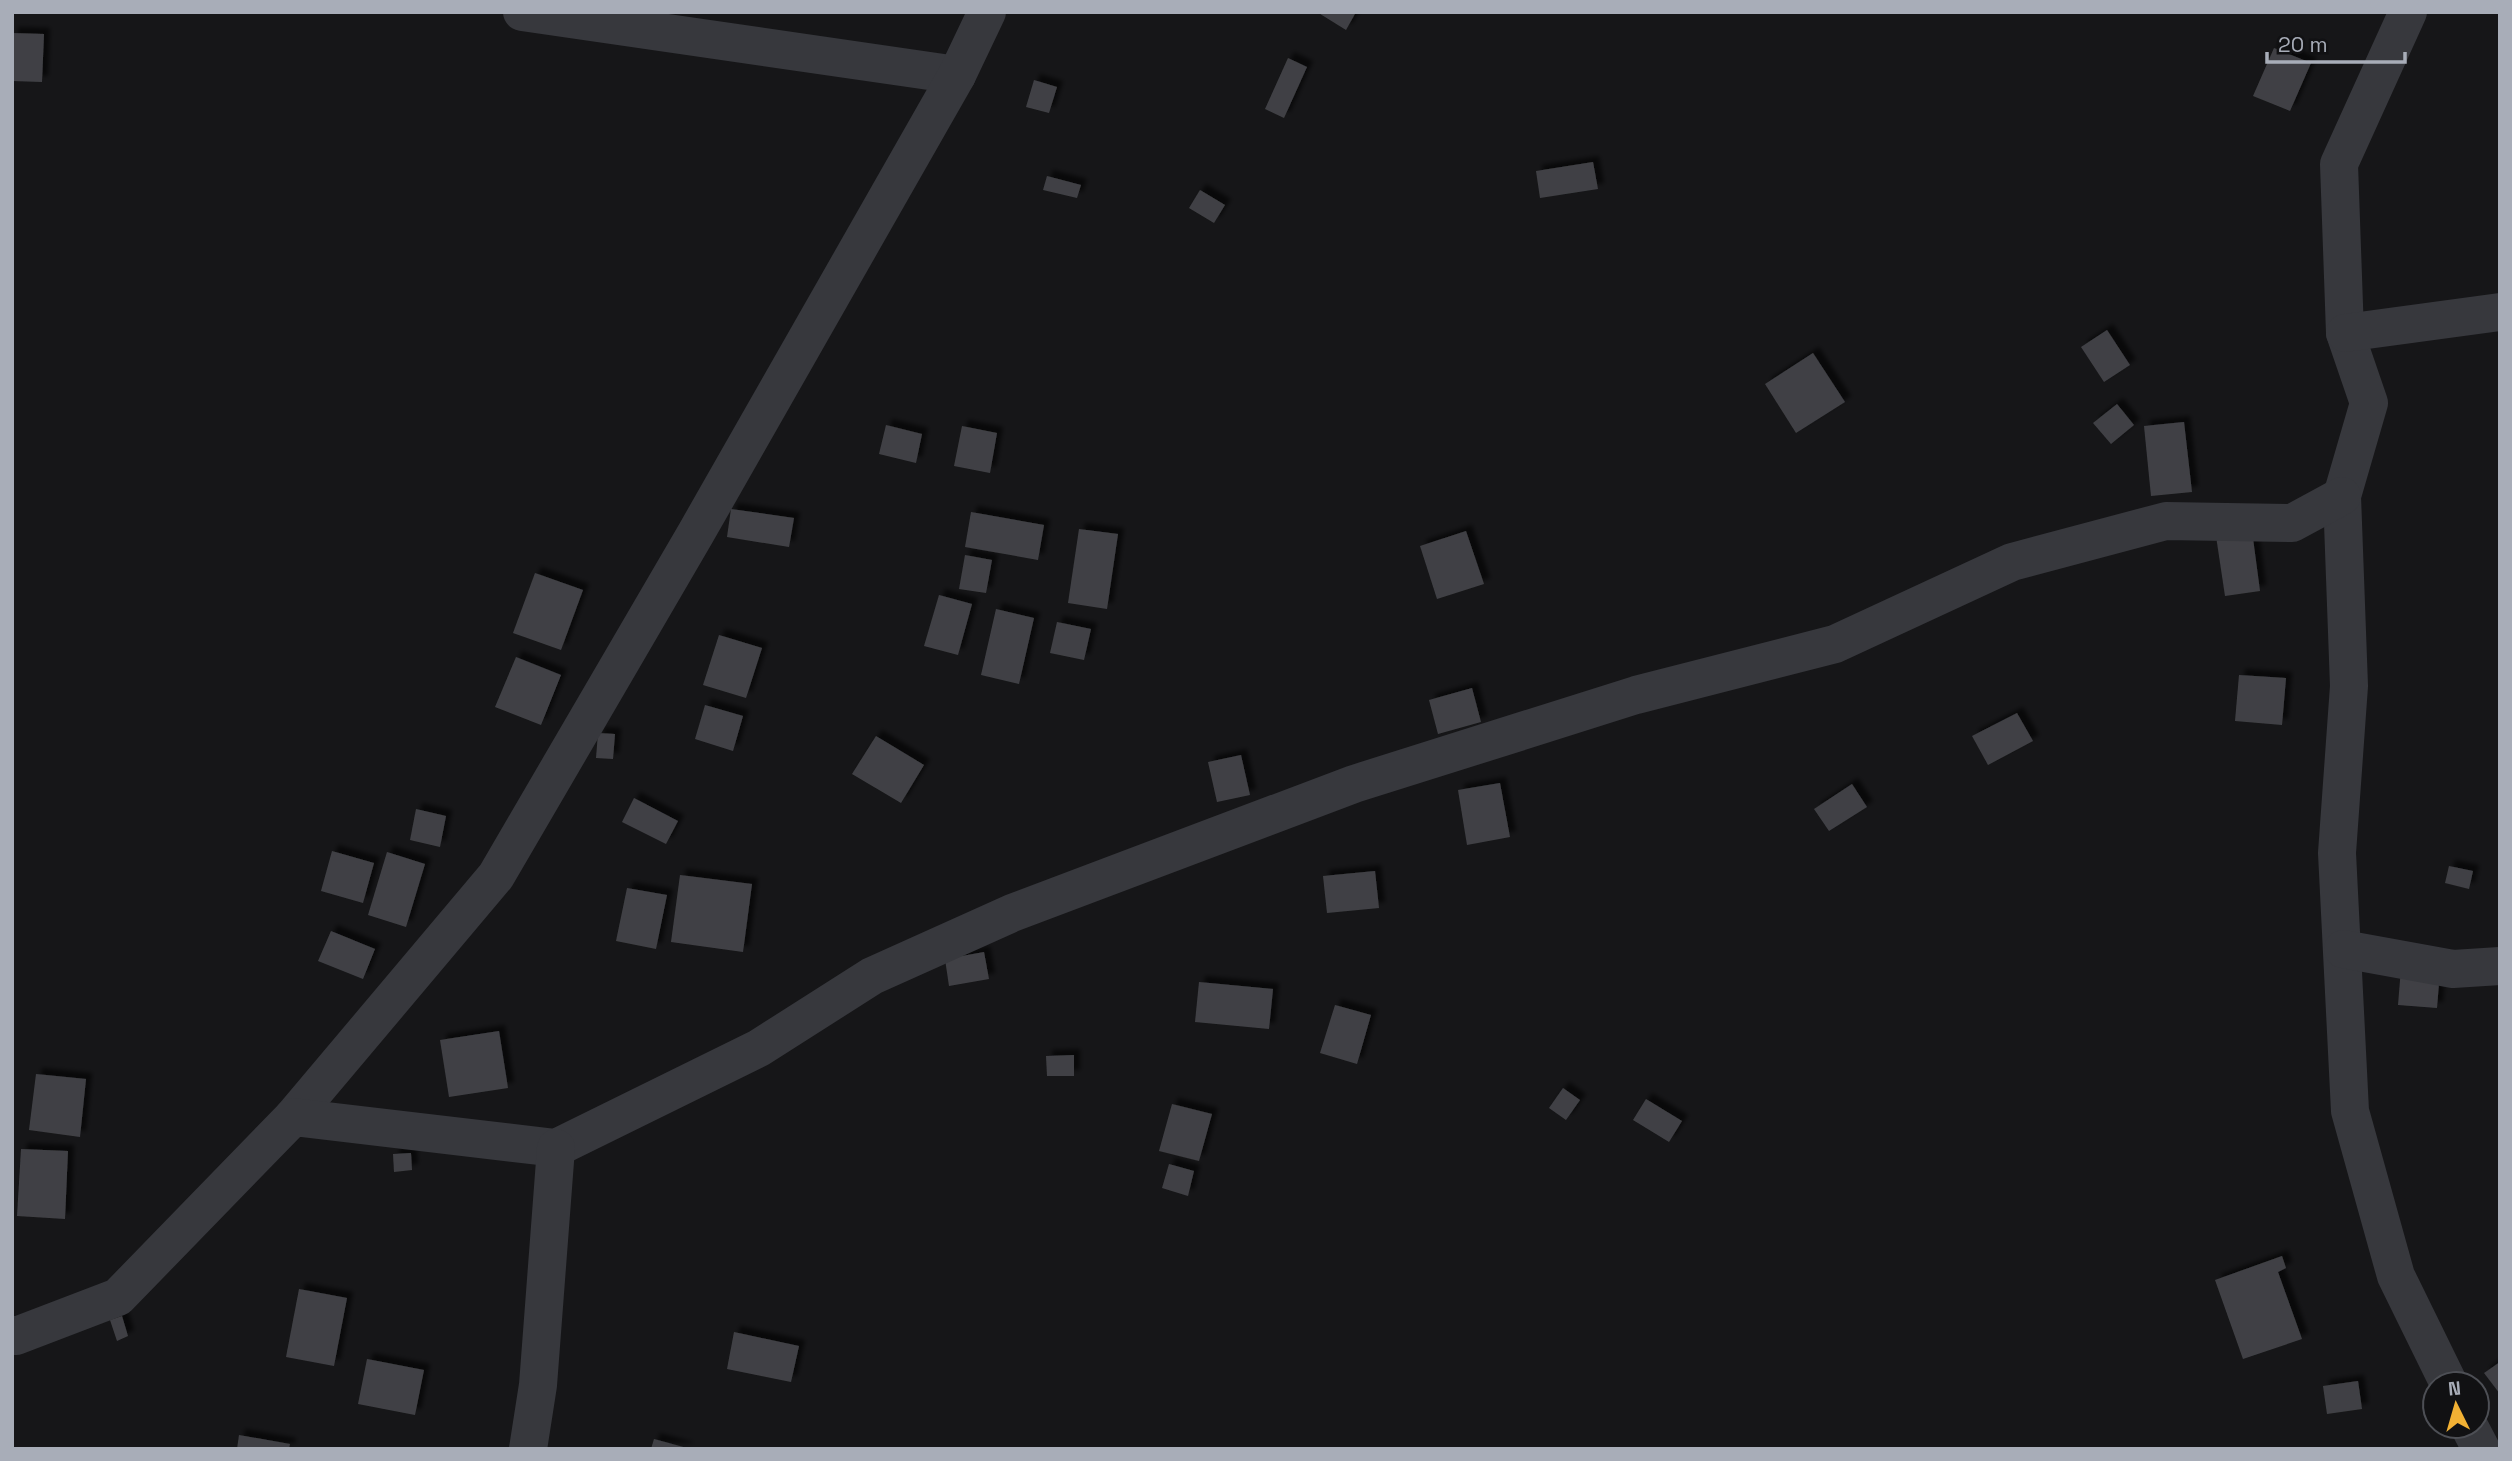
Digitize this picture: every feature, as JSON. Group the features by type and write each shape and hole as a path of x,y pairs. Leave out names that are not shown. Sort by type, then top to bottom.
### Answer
{"street":[{"path":"522,12 957,75"},
{"path":"12,1335 16,1336 118,1297 293,1117 496,876 690,545 957,75 987,12"},
{"path":"2408,12 2339,164 2344,333 2369,403 2342,496 2349,686 2337,853 2350,1111 2396,1276 2442,1370"},
{"path":"2344,333 2500,312"},
{"path":"293,1117 556,1148 759,1048 885,971 1012,913 1354,783 1636,695 1835,644 2012,562 2166,521 2292,523 2342,496"},
{"path":"2343,948 2454,969 2500,966"},
{"path":"528,1449 538,1385 556,1148"}],"building":[{"path":"1317,12 1356,12 1346,30"},
{"path":"12,33 44,34 42,82 12,81"},
{"path":"2274,48 2311,63 2290,111 2253,96"},
{"path":"1288,58 1307,67 1284,118 1265,109"},
{"path":"1034,80 1057,87 1049,113 1026,107"},
{"path":"1593,162 1598,189 1540,198 1536,171"},
{"path":"1047,176 1081,185 1077,198 1043,190"},
{"path":"1200,190 1225,205 1214,223 1189,208"},
{"path":"2107,330 2130,365 2104,382 2081,347"},
{"path":"1813,353 1845,402 1796,433 1765,384"},
{"path":"2117,404 2134,425 2111,444 2093,423"},
{"path":"2184,422 2192,492 2151,496 2144,426"},
{"path":"886,425 922,434 916,463 879,454"},
{"path":"962,426 997,433 990,473 954,466"},
{"path":"731,509 794,518 789,547 727,537"},
{"path":"971,512 1044,525 1038,560 965,547"},
{"path":"1079,529 1118,534 1107,609 1068,603"},
{"path":"1466,531 1484,584 1437,599 1420,546"},
{"path":"2252,531 2260,591 2225,596 2216,536"},
{"path":"965,555 992,560 986,593 959,589"},
{"path":"535,573 583,590 561,650 513,633"},
{"path":"939,595 972,604 958,655 924,646"},
{"path":"996,609 1034,618 1019,684 981,675"},
{"path":"1057,622 1091,629 1084,660 1050,653"},
{"path":"719,635 762,648 746,698 703,685"},
{"path":"516,657 561,675 541,725 495,707"},
{"path":"2239,675 2286,678 2282,725 2235,721"},
{"path":"1472,688 1481,722 1438,734 1429,700"},
{"path":"705,705 743,716 733,751 695,739"},
{"path":"2017,713 2033,741 1988,765 1972,736"},
{"path":"598,733 615,734 613,759 596,758"},
{"path":"876,736 924,765 901,803 852,774"},
{"path":"1241,755 1250,795 1217,802 1208,762"},
{"path":"1500,783 1510,837 1467,845 1458,790"},
{"path":"1852,784 1867,807 1829,831 1814,809"},
{"path":"634,798 678,821 666,844 622,822"},
{"path":"416,809 446,816 440,847 410,840"},
{"path":"332,851 374,863 363,903 321,891"},
{"path":"387,852 425,864 406,927 368,915"},
{"path":"2449,866 2473,871 2469,889 2445,883"},
{"path":"1375,871 1379,908 1327,913 1323,876"},
{"path":"680,875 752,884 743,952 671,942"},
{"path":"627,888 667,895 656,949 616,941"},
{"path":"331,931 375,949 363,979 318,961"},
{"path":"984,952 989,979 949,986 945,959"},
{"path":"2402,956 2441,958 2437,1008 2398,1005"},
{"path":"1199,982 1273,989 1269,1029 1195,1022"},
{"path":"1335,1005 1371,1015 1357,1064 1320,1053"},
{"path":"499,1031 508,1088 449,1097 440,1040"},
{"path":"1074,1055 1074,1076 1047,1076 1046,1056"},
{"path":"36,1074 86,1079 80,1137 29,1130"},
{"path":"1563,1088 1580,1100 1566,1120 1549,1108"},
{"path":"1646,1099 1682,1121 1669,1142 1633,1120"},
{"path":"1172,1104 1212,1114 1199,1161 1159,1151"},
{"path":"21,1149 68,1151 65,1219 17,1216"},
{"path":"411,1153 412,1170 394,1172 393,1154"},
{"path":"1169,1164 1194,1171 1188,1196 1162,1188"},
{"path":"2282,1256 2286,1268 2278,1272 2302,1339 2243,1359 2215,1280"},
{"path":"299,1289 347,1298 334,1366 286,1357"},
{"path":"122,1316 128,1336 117,1341 110,1320"},
{"path":"734,1332 799,1346 791,1382 727,1369"},
{"path":"367,1359 424,1370 415,1415 358,1404"},
{"path":"2500,1362 2500,1394 2491,1382 2491,1370 2488,1370"},
{"path":"2358,1381 2362,1409 2327,1414 2323,1386"},
{"path":"239,1435 290,1444 289,1449 237,1449"},
{"path":"654,1439 687,1448 687,1449 651,1449"}]}
